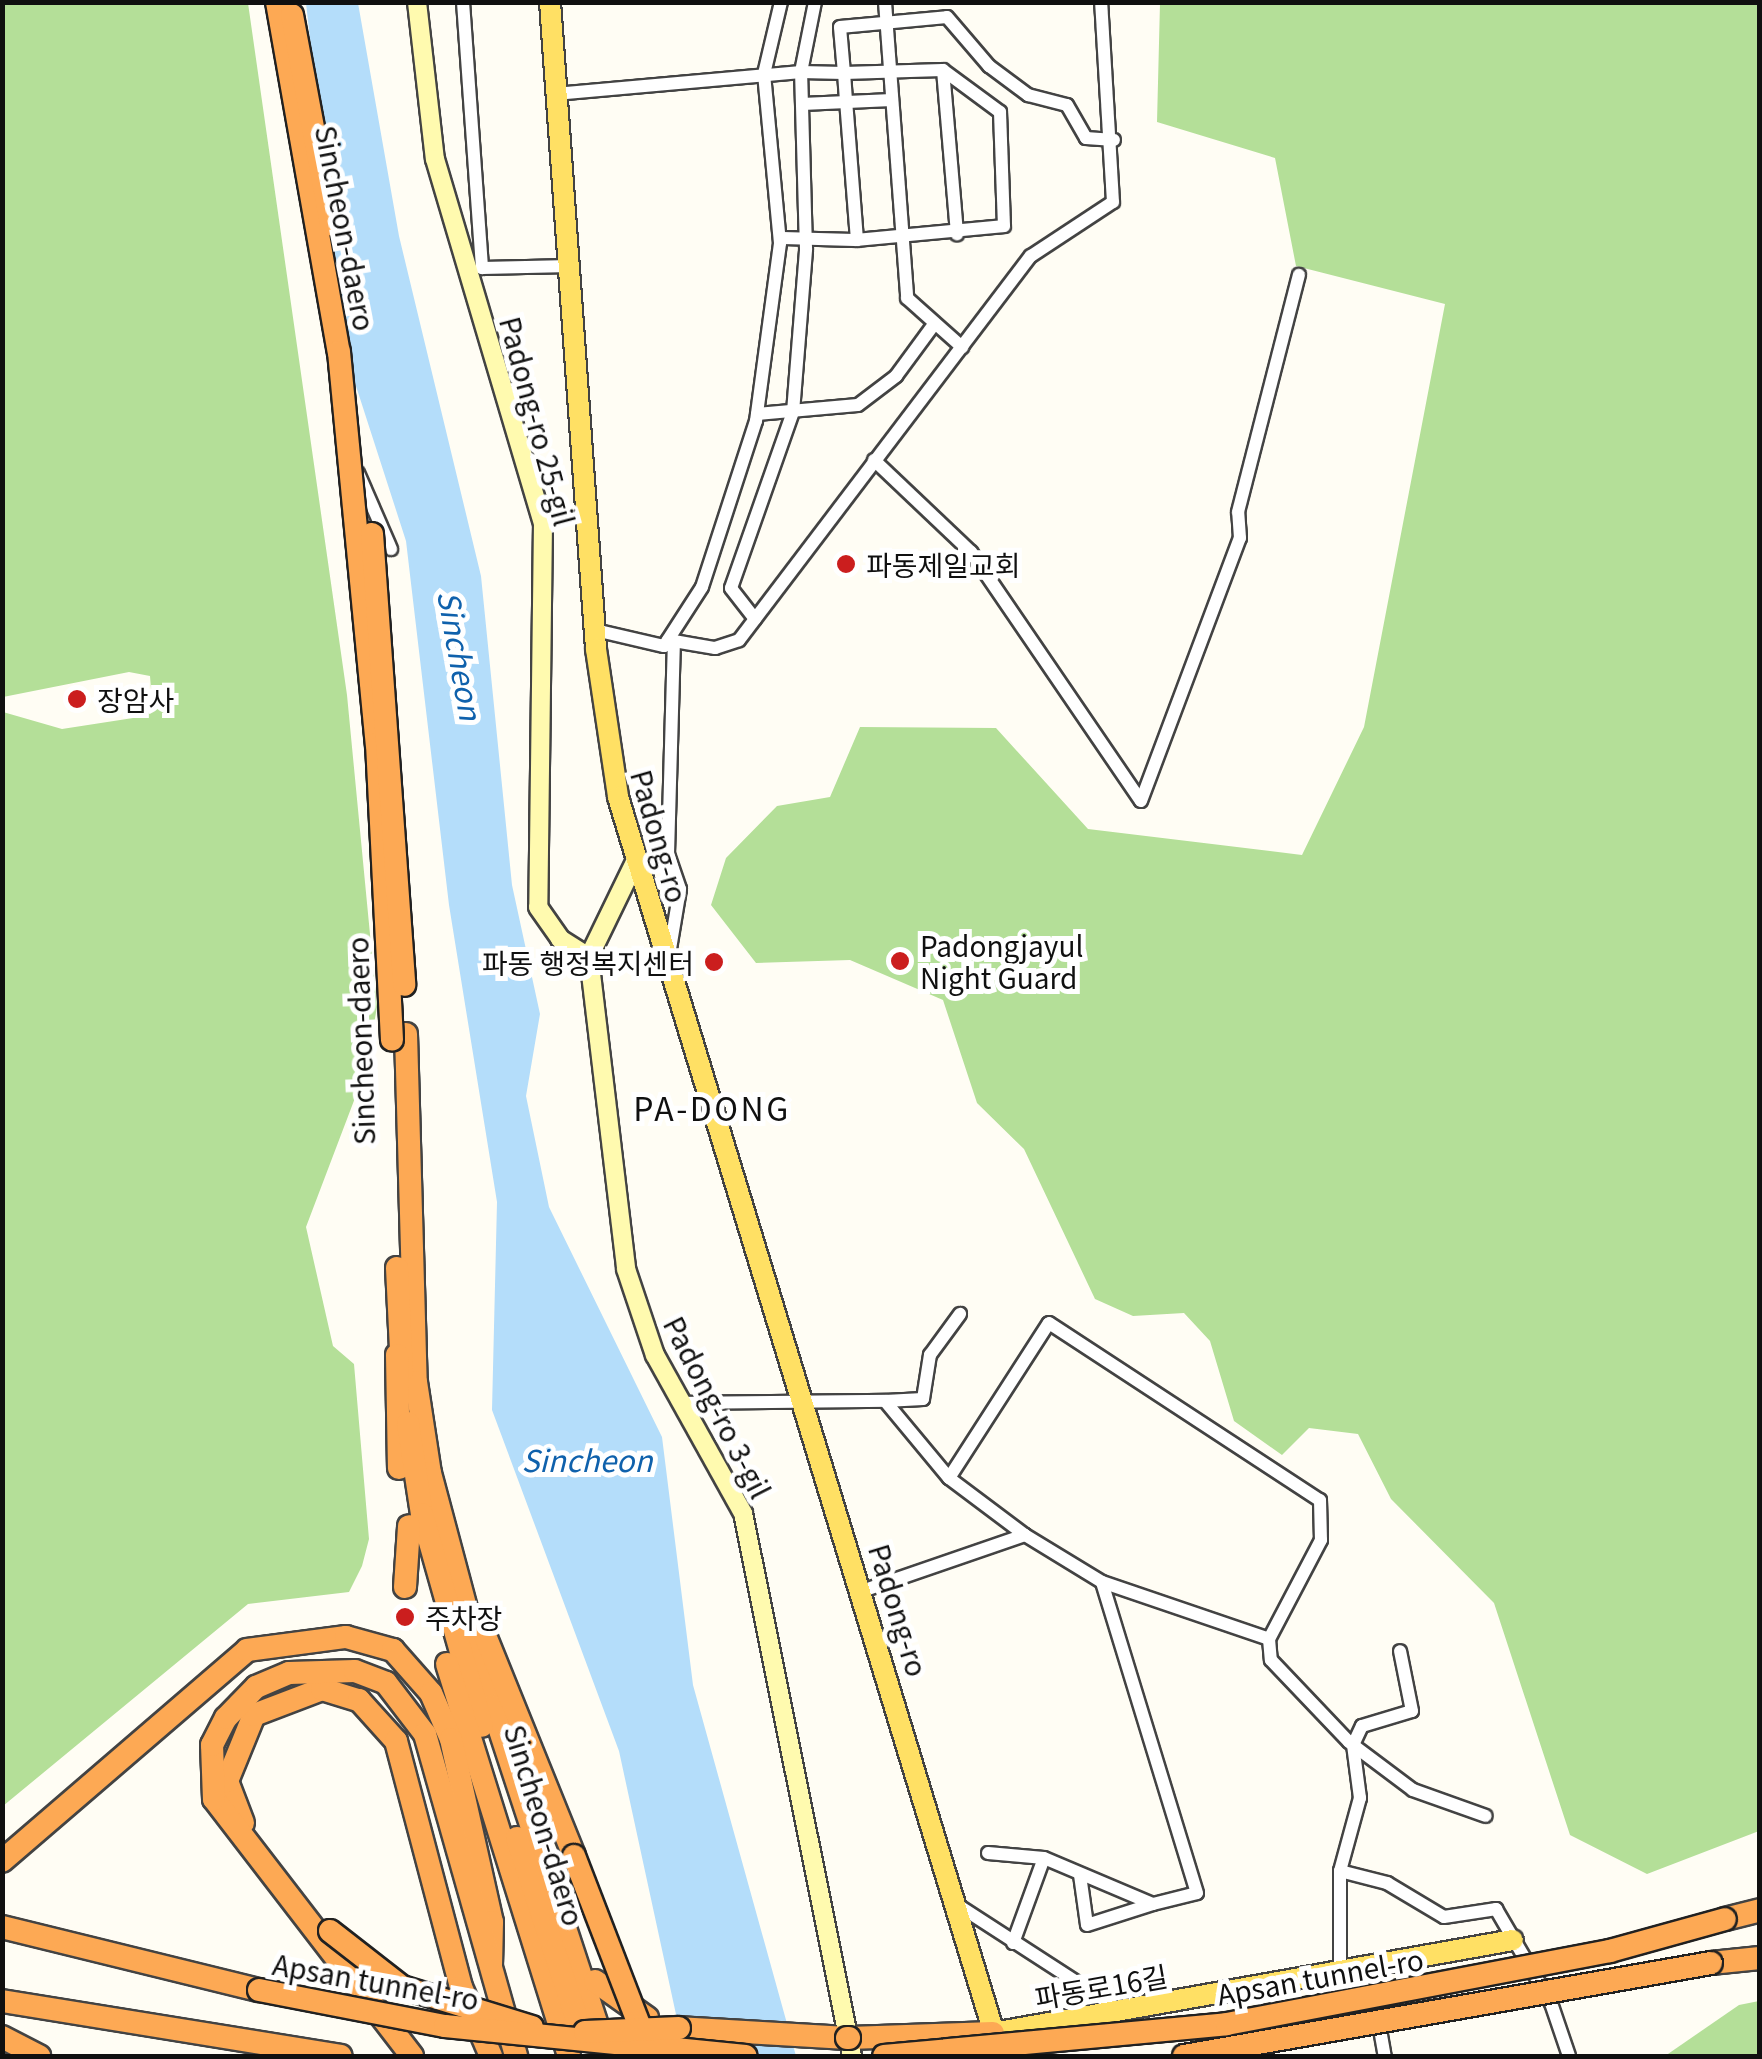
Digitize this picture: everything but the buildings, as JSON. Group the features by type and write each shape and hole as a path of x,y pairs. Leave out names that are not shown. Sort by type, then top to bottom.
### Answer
{"highway":[{"name":"Sincheon-daero","path":"274,2 339,352 377,744 399,1037 416,1382 456,1578 607,2056"},
{"name":"Sincheon-daero","path":"291,2 354,364 394,752 399,1037 398,1332 422,1514 580,2047"},
{"path":"412,1267 476,1613 597,1985 626,2056"},
{"path":"398,1332 393,1432 410,1526 459,1708 580,2047"},
{"path":"405,1587 410,1526"},
{"path":"476,1613 651,2056"},
{"path":"2,1861 248,1650 346,1636 392,1650 431,1693 450,1738 492,1922 490,1989"},
{"path":"430,1658 459,1708"},
{"path":"412,2056 230,1828 209,1776 226,1718 256,1688 324,1668 386,1684 426,1734 490,1989 516,2056"},
{"path":"490,2056 461,1987 396,1740 359,1700 322,1689 254,1715 227,1781 248,1830 330,1932 402,1987 580,2047 670,2028 846,2038 993,2032"},
{"name":"Apsan tunnel-ro","path":"884,2056 1227,2024 1610,1951 1760,1910"},
{"name":"Apsan tunnel-ro","path":"2,1926 259,1990 580,2047 746,2056"},
{"name":"Apsan tunnel-ro","path":"1184,2056 1711,1963 1760,1958"},
{"path":"597,1985 670,2028"},
{"path":"2,2001 341,2056"},
{"path":"626,2056 633,2040 670,2028"},
{"path":"2,2037 39,2056"}],"main road":[{"name":"Padong-ro","path":"550,2 595,630 606,731 636,858 865,1590 1001,2056"},
{"path":"1340,1972 1513,1940"},
{"name":"파동로16길","path":"993,2032 1276,1982"}],"street":[{"path":"274,2 340,434 390,549"},
{"name":"Padong-ro 25-gil","path":"416,2 435,159 475,268 543,523 538,907 560,939 589,957"},
{"path":"463,2 475,268 570,266"},
{"path":"595,630 664,646 671,640 702,586 757,414 780,238 764,78 781,2"},
{"path":"755,619 730,588 793,412 806,240 800,72 815,2"},
{"path":"885,2 907,298 932,327 962,347"},
{"path":"947,2 947,18 954,36 1015,86 1067,106 1086,138 1114,140"},
{"path":"671,640 715,648 739,640 1031,256 1113,202 1114,140 1102,2"},
{"path":"856,240 840,27 947,18"},
{"path":"555,94 800,72 942,70 1000,112 1006,219 999,230 856,240 780,238"},
{"path":"942,70 957,234"},
{"path":"802,104 892,100"},
{"path":"874,460 971,552 1142,802 1240,538 1238,512 1298,276"},
{"path":"757,414 858,405 896,376 932,327"},
{"path":"668,961 680,889 668,854 671,640"},
{"path":"589,957 636,858"},
{"name":"Padong-ro 3-gil","path":"589,957 626,1269 681,1403 743,1513 852,2056"},
{"path":"681,1403 808,1408 923,1400 930,1355 960,1314"},
{"path":"948,1478 1049,1323 1320,1500 1321,1540 1269,1638 1271,1660 1353,1745 1413,1790 1486,1816"},
{"path":"885,1401 948,1478 1102,1582 1269,1638"},
{"path":"865,1590 1026,1534"},
{"path":"1080,1875 1087,1925 1197,1893 1102,1582"},
{"path":"1340,1972 1340,1871 1360,1798 1353,1745 1362,1726 1412,1711 1400,1650"},
{"path":"988,1853 1044,1858 1153,1904"},
{"path":"1013,1943 1044,1858"},
{"path":"1340,1871 1387,1883 1444,1917 1496,1909 1569,2056"},
{"path":"954,1903 1121,2010"},
{"path":"1271,2056 1276,1982 1372,1968 1385,2056"}],"green space":[{"path":"3,2 248,3 347,695 377,1007 366,1069 306,1227 333,1346 354,1364 369,1539 362,1566 349,1592 248,1604 3,1806 3,712 62,729 146,716 152,702 150,676 129,672 3,697"},
{"path":"1160,3 1759,3 1759,1831 1647,1874 1570,1835 1494,1603 1391,1499 1358,1434 1309,1428 1282,1455 1234,1421 1210,1341 1184,1313 1133,1316 1095,1299 1024,1149 977,1103 943,1000 850,960 756,963 711,905 726,858 777,806 830,797 860,727 996,728 1088,829 1302,855 1364,727 1445,304 1296,266 1275,158 1157,122"},
{"path":"1759,2001 1759,2056 1665,2056 1739,2005"}],"water":[{"name":"Sincheon","path":"306,3 358,3 399,236 481,576 512,885 540,1014 526,1096 549,1207 662,1437 693,1685 796,2056 685,2056 619,1751 492,1410 497,1202 449,905 406,541 345,352"}],"place":[{"name":"파동제일교회","path":"846,564"},
{"name":"장암사","path":"77,699"},
{"name":"Padongjayul Night Guard","path":"900,961"},
{"name":"파동 행정복지센터","path":"714,962"},
{"name":"주차장","path":"405,1617"}],"district":[{"name":"PA-DONG","path":"712,1107"}]}
